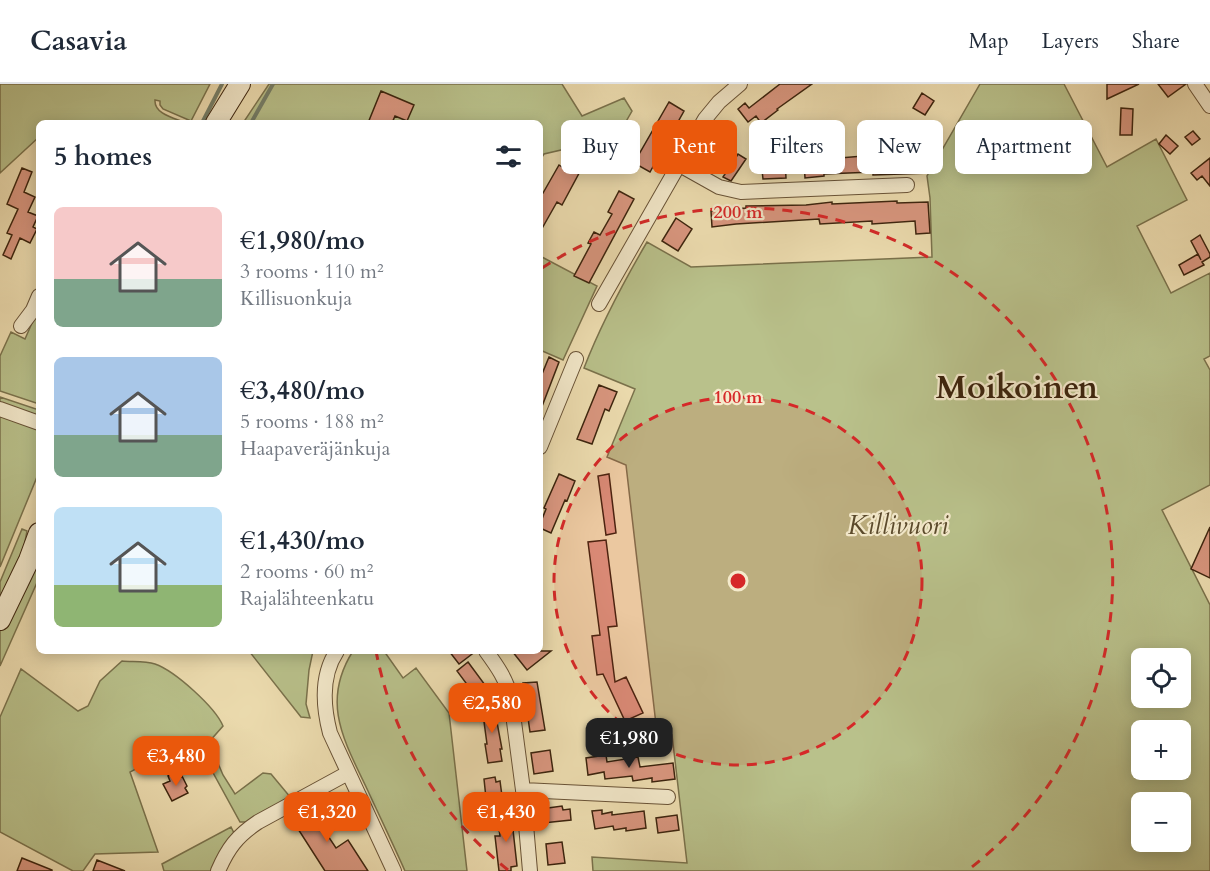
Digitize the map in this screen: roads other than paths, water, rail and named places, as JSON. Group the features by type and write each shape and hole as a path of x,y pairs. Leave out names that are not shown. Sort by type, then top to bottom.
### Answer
{"main road":[{"path":"218,120 240,84"},
{"path":"0,620 36,541"}],"street":[{"path":"704,120 719,102 740,84"},
{"path":"1195,84 1210,106"},
{"path":"599,304 672,174"},
{"path":"695,174 719,188 741,192 907,185"},
{"path":"21,326 36,303"},
{"path":"543,440 576,359"},
{"path":"0,409 36,422"},
{"path":"335,654 327,675 325,693 325,712 330,733 394,871"},
{"path":"488,654 500,670 509,689 530,871"},
{"path":"218,871 235,840 246,830 348,773"},
{"path":"522,790 668,797"}],"waterway":[{"path":"204,120 222,84"},
{"path":"253,120 273,84"}],"district":[{"name":"Moikoinen","path":"1017,388"}],"park label":[{"name":"Killivuori","path":"898,525"}]}
